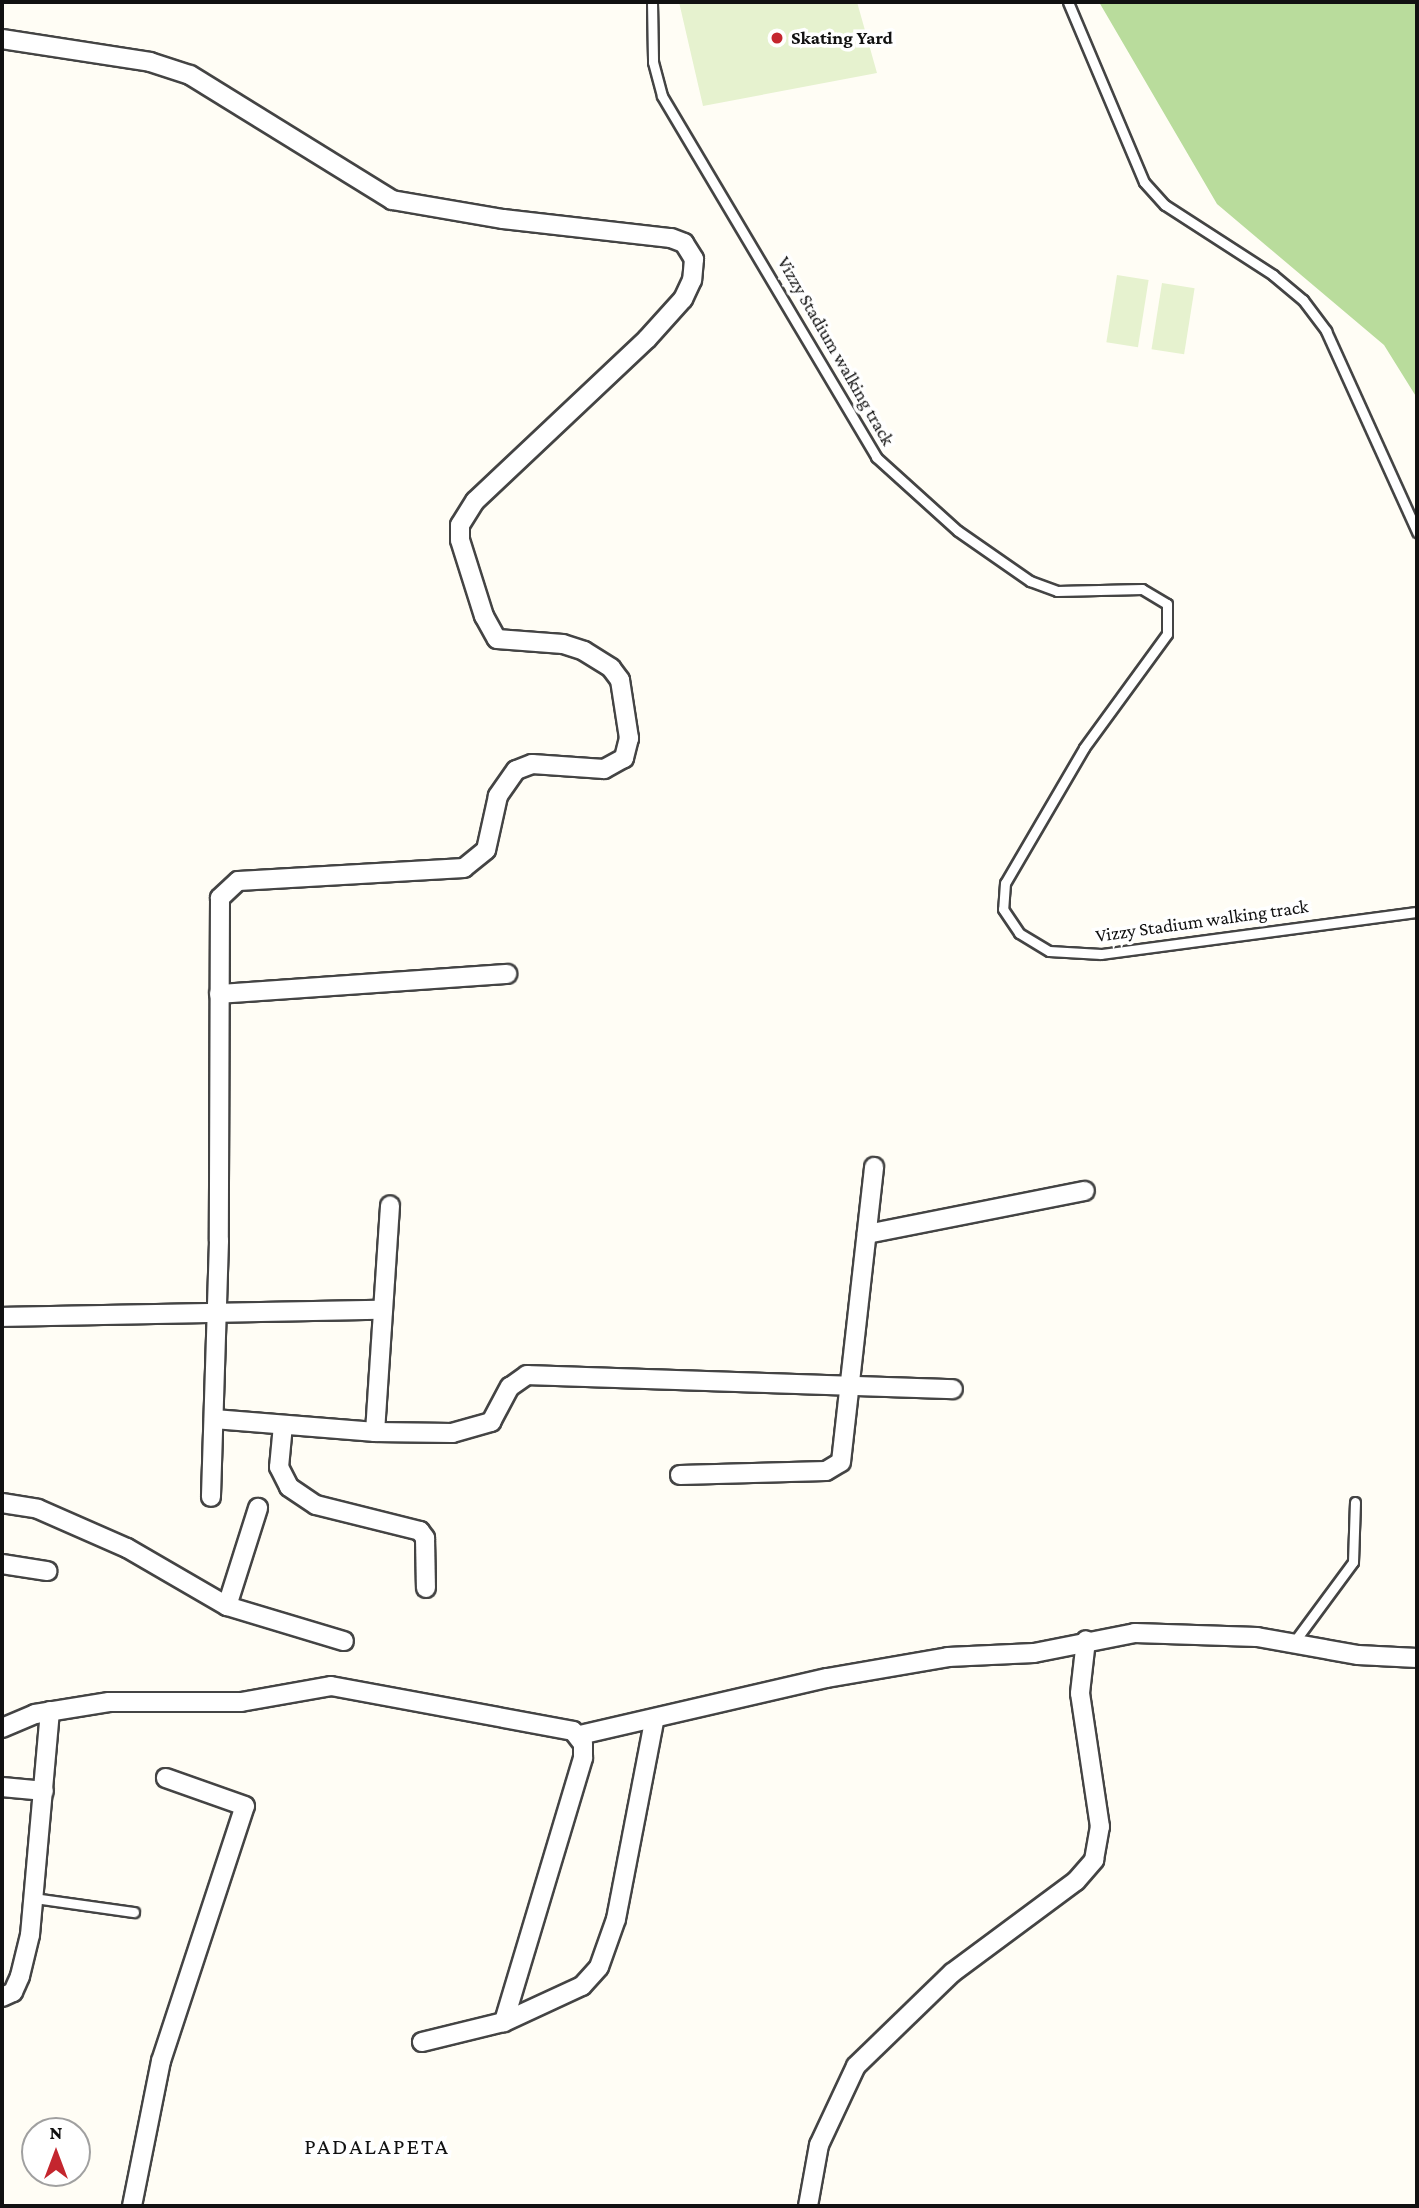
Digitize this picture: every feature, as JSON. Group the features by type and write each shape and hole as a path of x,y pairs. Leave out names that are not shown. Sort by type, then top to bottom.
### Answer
{"street":[{"path":"2,39 150,62 190,75 392,200 490,217 671,238 684,243 694,260 692,279 674,309 475,501 460,525 460,540 484,617 497,639 563,644 584,651 611,668 620,680 629,738 624,758 604,769 531,764 516,770 498,796 486,850 464,868 263,878 230,885 220,898 217,1313 211,1497"},
{"path":"219,994 507,974"},
{"path":"680,1475 836,1468 844,1449 873,1167"},
{"path":"867,1234 1086,1191"},
{"path":"375,1432 390,1205"},
{"path":"2,1317 383,1310"},
{"path":"214,1419 375,1432 452,1433 491,1422 510,1387 527,1375 953,1389"},
{"path":"283,1425 279,1467 289,1487 316,1505 420,1531 425,1538 426,1588"},
{"path":"2,1503 38,1509 127,1548 227,1606 344,1641"},
{"path":"227,1606 258,1508"},
{"path":"2,1564 47,1571"},
{"path":"2,1728 50,1711 109,1702 241,1702 331,1686 580,1735 654,1721 827,1678 948,1657 1034,1653 1086,1640 1135,1633 1195,1632 1294,1642 1358,1655 1417,1658"},
{"path":"808,2206 819,2145 856,2066 952,1973 1076,1881 1094,1860 1100,1827 1080,1693 1086,1640"},
{"path":"2,1997 13,1992 20,1976 34,1898 50,1711"},
{"path":"422,2042 504,2022 582,1986 599,1967 617,1919 654,1721"},
{"path":"504,2022 583,1758 580,1735"},
{"path":"132,2206 160,2061 245,1806 166,1778"},
{"path":"2,1787 44,1791"}],"lane":[{"name":"Vizzy Stadium walking track","path":"652,2 653,62 662,96 876,457 958,531 1030,582 1057,591 1142,589 1167,604 1167,634 1084,748 1005,883 1003,909 1019,933 1049,951 1101,954 1417,912"},
{"path":"1068,2 1144,182 1165,205 1273,275 1303,300 1326,331 1417,532"},
{"path":"1294,1642 1353,1562 1355,1502"},
{"path":"34,1898 134,1912"}],"green space":[{"name":"Skating Yard","path":"679,2 857,2 877,73 703,106"},
{"path":"1099,2 1417,2 1417,398 1384,345 1217,204"},
{"path":"1117,275 1149,280 1138,347 1106,342"},
{"path":"1162,283 1195,288 1184,354 1152,349"}],"place":[{"name":"Skating Yard","path":"777,38"}],"district":[{"name":"PADALAPETA","path":"377,2146"}]}
